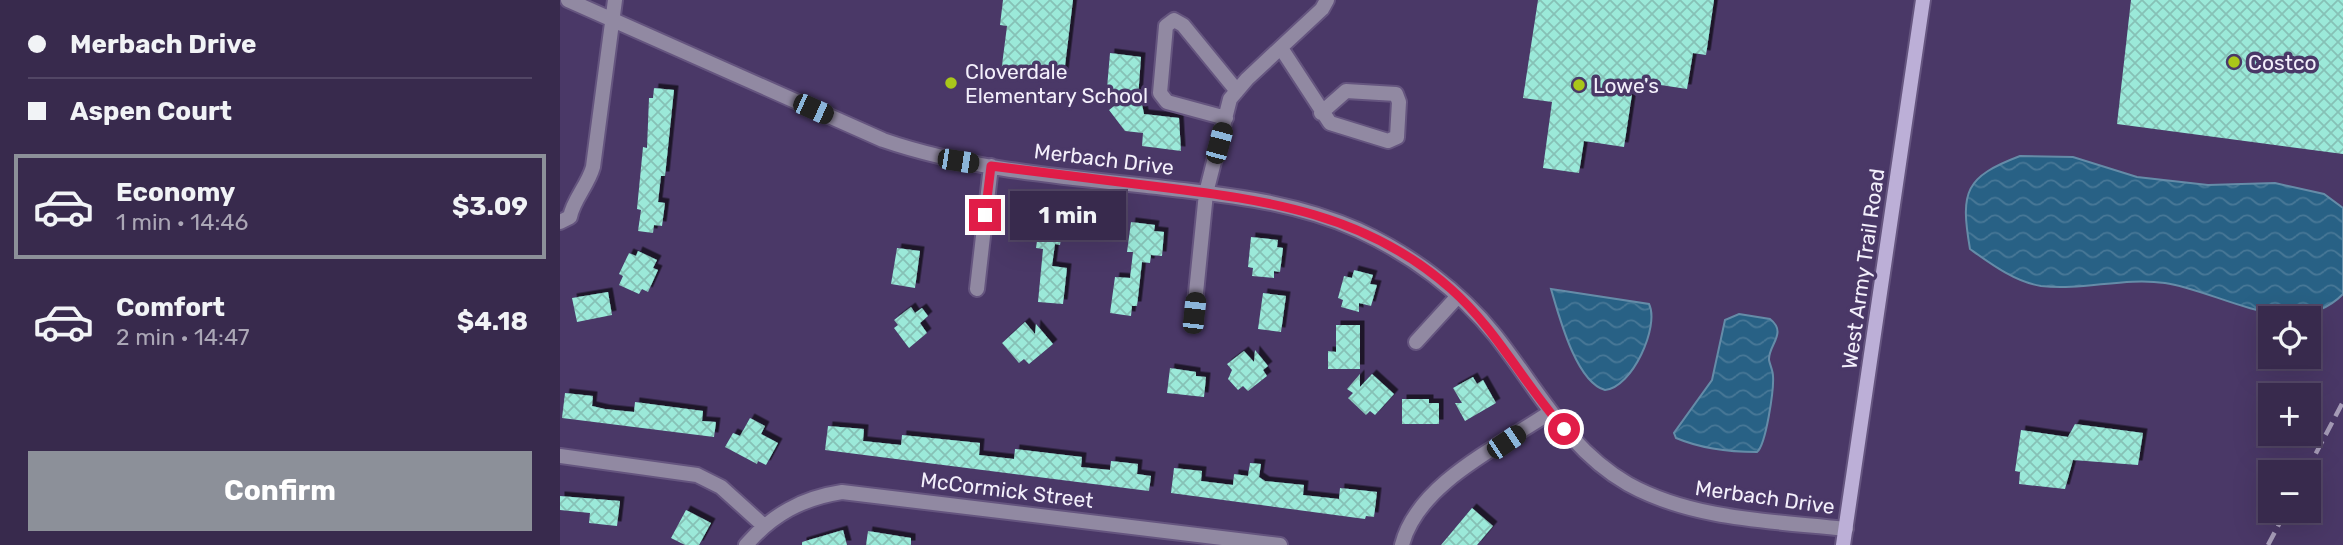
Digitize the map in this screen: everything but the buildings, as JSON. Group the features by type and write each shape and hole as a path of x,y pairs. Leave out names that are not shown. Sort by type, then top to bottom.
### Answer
{"main road":[{"name":"West Army Trail Road","path":"1843,545 1923,0"}],"street":[{"name":"Merbach Drive","path":"568,0 883,140 923,154 991,166 1284,205 1331,219 1396,250 1458,296 1494,334 1549,413 1602,466 1655,497 1704,512 1846,530"},
{"path":"560,222 570,217 571,208 588,184 593,167 615,0"},
{"path":"1194,313 1206,193 1230,99 1322,9 1327,0"},
{"path":"1226,118 1167,102 1160,93 1166,26 1174,20 1183,25 1237,91"},
{"path":"1281,48 1321,113 1330,123 1388,141 1397,136 1399,102 1396,94 1346,91 1321,113"},
{"path":"977,289 991,166"},
{"path":"1416,342 1458,296"},
{"path":"1402,545 1406,528 1417,509 1441,485 1549,413"},
{"path":"560,456 697,475 721,487 764,524"},
{"name":"McCormick Street","path":"746,545 764,524 804,500 822,495 860,493 1280,545"}],"water":[{"path":"2020,156 2073,157 2137,177 2208,185 2275,183 2324,194 2343,208 2343,294 2321,309 2321,306 2258,306 2258,310 2165,283 2134,282 2056,287 2022,281 1970,249 1966,213 1971,189 1977,179"},
{"path":"1551,289 1649,304 1651,326 1647,340 1634,368 1615,387 1605,390 1585,375 1570,347"},
{"path":"1739,314 1770,319 1777,329 1769,355 1773,383 1769,416 1757,452 1706,447 1676,438 1674,433 1712,380 1725,320"}],"railway":[{"path":"2312,460 2343,402"},
{"path":"2268,545 2280,523"}],"place":[{"name":"Costco","path":"2234,62"},
{"name":"Cloverdale Elementary School","path":"951,83"},
{"name":"Lowe's","path":"1579,85"}],"route":[{"path":"985,215 991,166 1270,202 1331,219 1396,250 1451,288 1494,334 1549,413 1564,429"}]}
